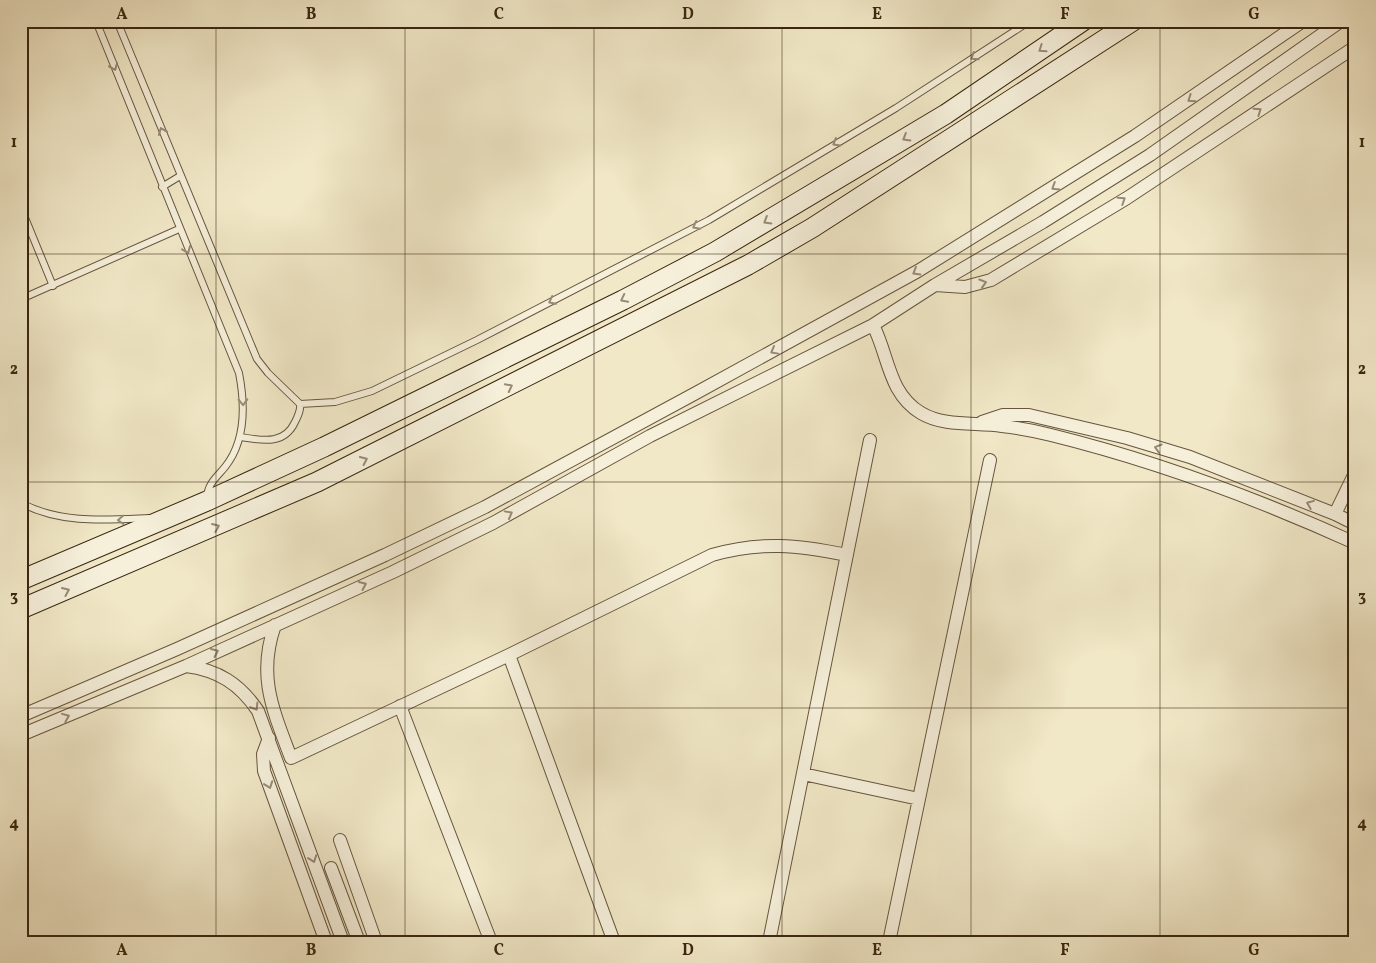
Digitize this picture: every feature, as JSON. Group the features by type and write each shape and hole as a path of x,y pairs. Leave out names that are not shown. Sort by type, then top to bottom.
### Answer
{"street":[{"path":"21,580 207,501 410,406 715,252 946,114 1082,21"},
{"path":"21,609 317,482 748,265 812,228 1133,21"},
{"path":"21,716 280,603 493,502 918,271 1135,136 1303,21"},
{"path":"21,735 186,666 393,572 493,523 650,436 873,325 935,285 1043,222 1150,155 1341,21"},
{"path":"935,285 965,287 991,280 1126,198 1355,47"},
{"path":"1251,58 1250,62 1254,72 1264,75"},
{"path":"1214,83 1223,87 1226,91 1226,101"},
{"path":"873,325 886,355 889,372 896,388 907,402 921,413 937,420 979,423 1052,435 1172,469 1288,512 1355,543"},
{"path":"979,423 1003,415 1029,415 1127,438 1190,457 1335,514 1355,524"},
{"path":"769,942 870,440"},
{"path":"889,942 990,460"},
{"path":"1335,514 1355,472"},
{"path":"275,625 268,651 268,691 291,758 509,655 712,555 744,547 776,545 808,547 847,556"},
{"path":"509,655 614,942"},
{"path":"186,666 211,671 238,687 258,711 343,942"},
{"path":"400,706 491,942"},
{"path":"269,738 263,754 264,771 326,942"},
{"path":"803,774 919,799"},
{"path":"340,840 376,942"},
{"path":"331,868 359,942"}],"lane":[{"path":"96,21 179,230 239,373 243,401 240,437 233,456 208,488 207,501"},
{"path":"118,21 180,176 257,359 274,380 300,404 335,402 372,391 477,340 709,220 896,108 1030,21"},
{"path":"162,187 180,176"},
{"path":"21,208 53,286"},
{"path":"21,299 179,230"},
{"path":"240,437 262,440 281,438 294,425 300,404"},
{"path":"21,503 42,512 78,520 170,517"}]}
